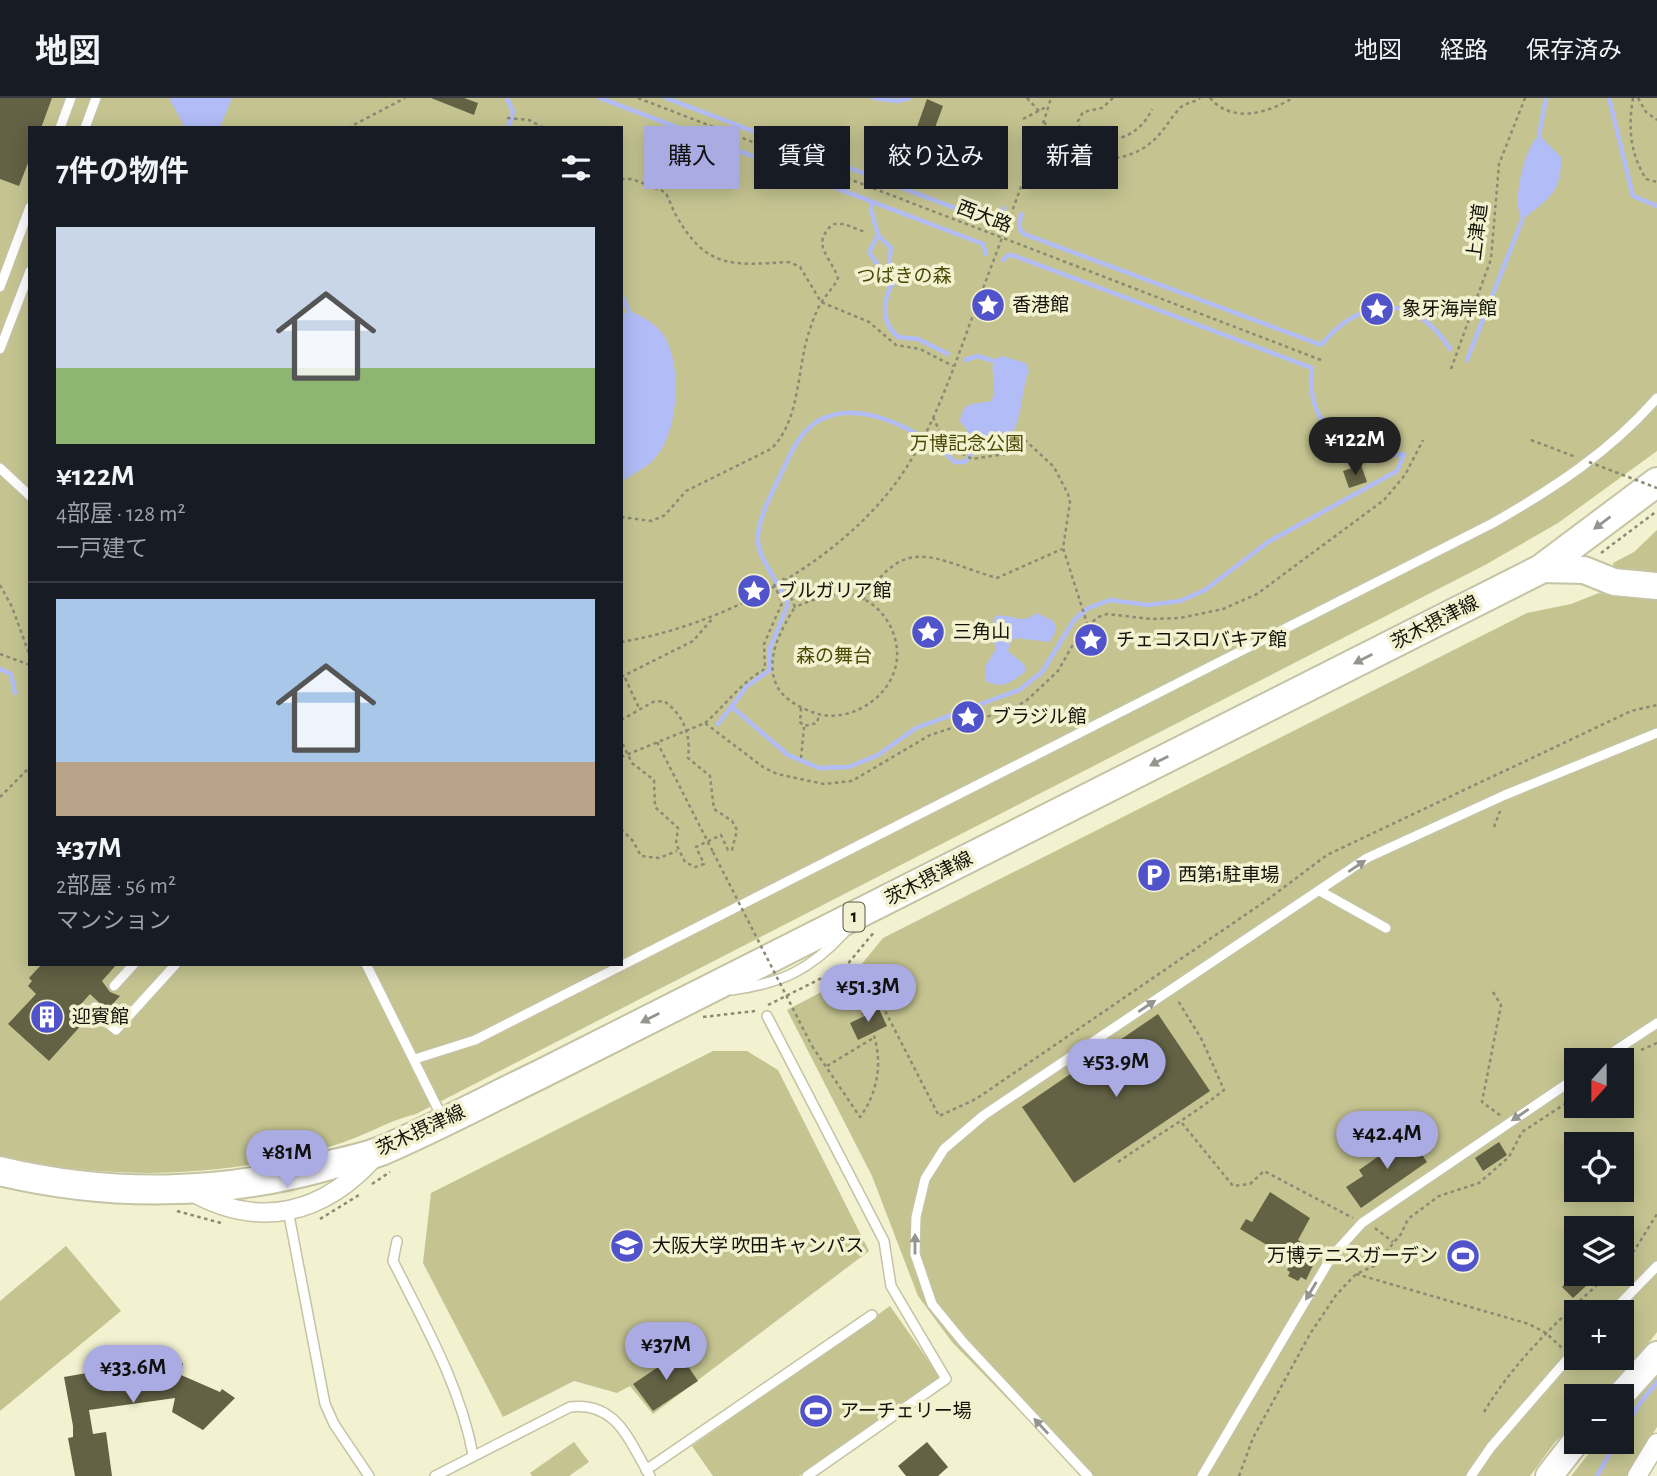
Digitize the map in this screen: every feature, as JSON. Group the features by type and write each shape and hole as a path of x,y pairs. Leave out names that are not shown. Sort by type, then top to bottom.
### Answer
{"main road":[{"name":"茨木摂津線","path":"0,1171 55,1184 141,1190 187,1189 281,1179 379,1152 861,913 1541,569 1657,485"},
{"path":"1541,569 1584,570 1614,582 1657,586"},
{"path":"1631,1384 1657,1355"},
{"path":"1549,1476 1566,1454"}],"street":[{"path":"187,1189 212,1204 244,1211 288,1210 327,1199 356,1178 379,1152"},
{"path":"1637,1476 1657,1443"}],"lane":[{"path":"61,126 71,98"},
{"path":"86,126 96,98"},
{"path":"0,287 28,212"},
{"path":"0,349 28,276"},
{"path":"623,965 1493,523 1589,462 1630,427 1657,398"},
{"path":"0,468 28,494"},
{"path":"1088,1476 963,1342 932,1304 915,1254 916,1216 925,1179 944,1149 984,1115 1367,858 1427,829 1657,733"},
{"path":"1320,891 1386,928"},
{"path":"114,986 132,966"},
{"path":"95,1007 92,1010 116,1030 174,966"},
{"path":"367,966 444,1121"},
{"path":"415,1059 475,1040 621,966"},
{"path":"767,1016 884,1241 891,1286 946,1379 807,1476"},
{"path":"1619,1048 1657,1023"},
{"path":"1202,1476 1332,1256 1362,1223 1564,1086"},
{"path":"288,1210 325,1404 334,1424 369,1476"},
{"path":"397,1241 393,1261 453,1382 466,1419 473,1455"},
{"path":"1624,1300 1657,1266"},
{"path":"435,1476 570,1407 585,1405 608,1413 648,1473 872,1315"},
{"path":"1471,1476 1491,1447 1564,1362"}],"path":[{"path":"352,126 405,98"},
{"name":"西大路","path":"638,98 1321,360"},
{"path":"1027,98 1039,111"},
{"path":"623,642 655,635 715,615 816,560 859,524 896,482 922,441 933,417 1002,239 1051,98"},
{"path":"1078,126 1080,116 1088,110 1102,108 1113,98"},
{"path":"1118,159 1135,153 1155,138 1181,107 1200,98"},
{"path":"1210,98 1217,106 1229,111 1251,114 1266,112 1293,98"},
{"name":"上津道","path":"1451,369 1491,259 1499,164 1525,98"},
{"path":"1633,98 1629,124 1635,161 1646,179 1657,182"},
{"path":"1638,98 1646,112 1657,120"},
{"path":"1023,119 1048,106"},
{"path":"1118,138 1125,137 1142,126 1152,109"},
{"path":"507,118 537,122 542,126"},
{"path":"1044,121 1048,126"},
{"path":"623,179 632,178 665,192 676,216 697,245 713,258 751,264 789,261 797,264 821,302 869,323 896,345 920,349 953,366"},
{"path":"623,517 652,521 665,515 686,491 771,449 778,442 791,410 807,336 821,302 833,289 838,278 821,246 824,233 833,224 844,224 865,232"},
{"path":"933,417 946,444 972,459 1006,454 1024,439 1054,467 1070,502 1063,548 1087,623"},
{"path":"705,723 763,767 777,774 816,784 852,782 930,735 1008,710 1026,701 1058,671 1087,623 1107,614 1151,619 1195,615 1223,609 1257,594 1384,500 1405,475 1423,440"},
{"path":"1531,440 1657,485"},
{"path":"1594,558 1657,511"},
{"path":"863,600 879,575 903,557 924,556 997,578 1063,548"},
{"path":"783,579 795,607"},
{"path":"623,756 686,728 705,723 726,706 745,681 765,669 764,644 782,603 774,584"},
{"path":"0,585 12,607 28,651"},
{"path":"843,594 863,600 889,620 898,649 895,669 888,682 867,706 845,716 819,715 801,708 779,691 773,678 775,646 795,607 821,597 843,594"},
{"path":"639,708 623,678 693,641 715,615"},
{"path":"0,654 28,664"},
{"path":"623,719 639,708 664,701 675,709 691,737 688,758 710,776 714,809 732,821 737,830 735,845 730,851 721,835 696,847 704,864 695,867 685,862 677,850 678,828 655,807 654,780 632,763 623,745"},
{"path":"882,1005 939,1116 976,1099 1267,901 1327,855 1631,711 1657,705"},
{"path":"801,708 800,722 804,726 802,758"},
{"path":"804,726 817,723 819,715"},
{"path":"657,741 813,1046 860,1117 870,1099 877,1077 879,1063 874,1035 827,1066"},
{"path":"0,797 28,769"},
{"path":"623,832 641,856 659,858 677,850"},
{"path":"827,986 837,995 855,996 864,1016"},
{"path":"1118,1162 1161,1132 1182,1123 1224,1090 1202,1040 1172,990"},
{"path":"1493,992 1501,1005 1482,1102 1495,1109 1507,1124"},
{"path":"1636,1052 1657,1044"},
{"path":"1239,1476 1254,1438 1310,1334 1336,1295 1356,1274 1374,1266 1401,1234 1408,1219 1439,1196 1479,1183 1509,1157 1522,1132 1564,1105"},
{"path":"1182,1123 1233,1185 1250,1184 1264,1171 1346,1213"},
{"path":"1634,1251 1657,1214"},
{"path":"1362,1223 1393,1242"},
{"path":"1356,1274 1529,1324 1564,1346"},
{"path":"1484,1412 1499,1387 1546,1333 1596,1286"}],"green space":[{"name":"万博記念公園","path":"0,98 1657,98 1657,451 1558,523 1485,565 416,1114 332,1146 250,1165 166,1173 82,1169 0,1155"},
{"path":"1657,530 1657,579 1614,571 1613,563 1634,552"},
{"path":"1599,593 1657,599 1657,1332 1634,1362 1634,1300 1564,1300 1564,1370 1627,1370 1612,1384 1564,1384 1564,1433 1530,1476 1083,1476 952,1342 918,1296 872,1176 787,1010 852,976 883,938 1527,613 1571,604"},
{"path":"713,1051 747,1051 778,1070 869,1251 653,1414 630,1386 617,1393 574,1381 503,1417 423,1263 431,1193"},
{"path":"66,1246 121,1311 0,1411 0,1301"},
{"name":"アーチェリー場","path":"890,1306 940,1377 799,1476 713,1476 692,1446"},
{"path":"1657,1372 1657,1427 1627,1476 1571,1476 1588,1454 1634,1454 1634,1399"},
{"path":"574,1442 589,1462 569,1476 532,1476 530,1473"}],"water":[{"path":"169,98 232,98 221,126 184,126"},
{"path":"1539,135 1561,157 1559,179 1552,194 1522,220 1518,201 1521,176 1528,151"},
{"path":"629,311 642,316 663,334 673,358 676,387 673,418 664,445 649,464 623,481 623,314"},
{"path":"1002,356 1026,363 1029,371 1019,417 1012,433 1007,438 993,436 989,441 969,433 960,421 967,406 991,401 994,389 993,364 995,359"},
{"path":"1036,613 1054,621 1056,631 1050,642 1016,638 1010,643 1008,651 1024,664 1026,671 1007,684 985,681 986,665 996,649 991,633 995,616 1026,619"}],"building":[{"path":"0,98 52,98 42,126 28,126 28,163 19,186 0,179"},
{"path":"431,98 464,98 478,103 474,115"},
{"path":"927,99 943,106 936,126 917,126"},
{"path":"1361,465 1367,482 1349,488 1343,471"},
{"name":"迎賓館","path":"40,966 115,966 102,981 110,992 120,996 107,1010 90,994 74,1012 85,1021 49,1061 8,1024 36,994 28,986 32,981 29,978"},
{"path":"879,1009 887,1026 858,1040 850,1023"},
{"path":"1158,1014 1210,1091 1074,1183 1022,1107"},
{"path":"1409,1135 1427,1162 1361,1208 1346,1187 1363,1176 1359,1170"},
{"path":"1499,1142 1507,1155 1483,1171 1475,1158"},
{"path":"1270,1192 1310,1218 1298,1240 1319,1253 1306,1280 1301,1277 1298,1281 1288,1276 1290,1272 1287,1270 1292,1260 1240,1229 1246,1219 1252,1222"},
{"path":"1564,1285 1586,1286 1573,1298 1562,1287"},
{"path":"679,1353 698,1381 653,1411 633,1384"},
{"path":"161,1360 183,1363 181,1375 220,1392 222,1389 235,1398 203,1430 172,1412 175,1398 89,1410 93,1434 106,1432 112,1476 75,1476 68,1438 73,1437 73,1426 64,1377"},
{"path":"927,1442 948,1467 938,1476 906,1476 898,1466"}],"waterway":[{"path":"507,98 513,112 509,126"},
{"path":"600,98 983,244 986,254"},
{"path":"666,98 989,221 996,220 1004,208"},
{"path":"874,98 897,101 910,98"},
{"path":"1539,135 1546,98"},
{"path":"1609,98 1633,196 1657,206"},
{"path":"872,202 871,210 878,235 891,248 889,263 900,274 898,281 891,285 886,299 886,319 898,337 918,339 948,354"},
{"path":"1021,214 1019,228 1024,234 1321,345 1336,329 1353,317 1370,310 1387,308 1404,310 1421,318 1436,330 1450,349"},
{"path":"1467,360 1522,220"},
{"path":"878,235 869,252 891,285"},
{"path":"731,706 788,755 819,768 849,767 878,755 916,728 1019,690 1042,672 1074,620 1088,608 1110,600 1148,605 1180,601 1205,590 1268,542 1397,471 1404,454 1365,454 1340,442 1330,432 1316,409 1311,382 1312,368 1015,256 1008,255 1003,260"},
{"path":"623,298 629,311"},
{"path":"965,360 978,356 993,361"},
{"path":"718,724 747,686 770,670 770,648 788,604 763,557 758,534 769,499 790,454 803,434 815,423 832,415 870,415 908,429 955,462 965,462 983,438"},
{"path":"0,669 11,674 15,693"},
{"path":"1634,1413 1657,1382"},
{"path":"1597,1476 1609,1454"}],"place":[{"name":"香港館","path":"988,305"},
{"name":"象牙海岸館","path":"1377,309"},
{"name":"ブルガリア館","path":"754,591"},
{"name":"三角山","path":"928,632"},
{"name":"チェコスロバキア館","path":"1091,640"},
{"name":"ブラジル館","path":"968,717"},
{"name":"西第1駐車場","path":"1154,875"},
{"name":"迎賓館","path":"47,1017"},
{"name":"大阪大学 吹田キャンパス","path":"627,1246"},
{"name":"万博テニスガーデン","path":"1463,1256"},
{"name":"アーチェリー場","path":"816,1411"}],"park label":[{"name":"つばきの森","path":"904,276"},
{"name":"森の舞台","path":"834,656"}]}
